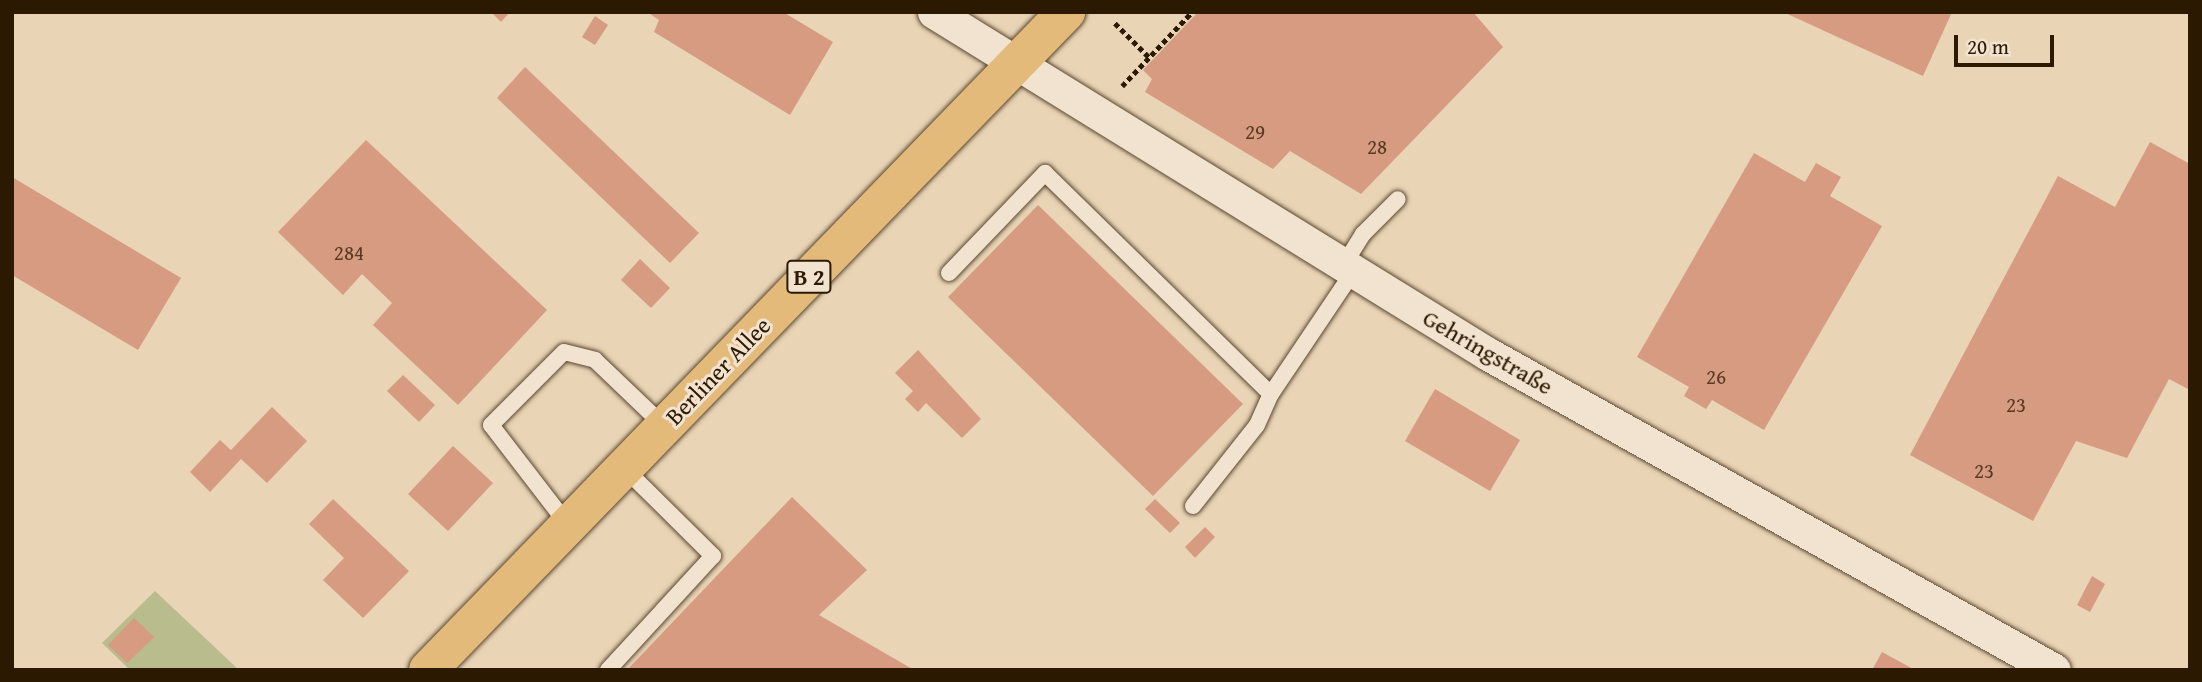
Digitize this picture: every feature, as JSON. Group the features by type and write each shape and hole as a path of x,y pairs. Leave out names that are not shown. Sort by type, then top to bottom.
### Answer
{"main road":[{"name":"Berliner Allee","path":"428,670 1066,12"}],"street":[{"name":"Gehringstraße","path":"934,12 1348,269 1758,509 2054,670"}],"lane":[{"path":"948,273 1045,173 1271,394"},
{"path":"1193,506 1257,425 1271,394 1348,269 1363,234 1398,199"},
{"path":"568,525 491,425 564,352 595,360 664,426"},
{"path":"608,670 713,556 688,524 624,468"}],"path":[{"path":"1122,86 1192,12"},
{"path":"1115,23 1149,57"}],"green space":[{"path":"155,591 239,670 130,670 102,643"}],"building":[{"path":"491,12 510,12 501,22"},
{"path":"647,12 783,12 833,42 790,115 654,32 659,20"},
{"path":"1198,12 1473,12 1503,47 1361,194 1290,151 1273,169 1145,92 1152,79 1143,70"},
{"path":"1783,12 1952,12 1923,76"},
{"path":"595,16 608,25 595,45 582,37"},
{"path":"525,67 699,233 670,263 497,98"},
{"path":"366,140 547,310 458,405 373,325 392,303 362,274 343,295 278,232"},
{"path":"2150,142 2190,164 2190,390 2169,379 2127,458 2076,441 2033,521 1910,455 2058,176 2115,207"},
{"path":"1754,153 1805,182 1816,163 1841,177 1830,196 1882,226 1764,430 1712,400 1706,409 1684,396 1689,387 1637,357"},
{"path":"12,177 181,278 138,350 12,275"},
{"path":"1038,205 1243,404 1153,496 948,297"},
{"path":"640,259 670,288 651,308 621,280"},
{"path":"918,350 981,419 962,438 926,403 918,412 905,399 913,391 895,373"},
{"path":"403,375 435,405 419,422 387,391"},
{"path":"1435,389 1520,440 1490,491 1405,441"},
{"path":"272,407 307,441 267,483 241,459 210,492 190,472 220,440 231,450"},
{"path":"453,446 493,483 448,531 408,494"},
{"path":"792,497 867,570 819,615 914,670 627,670"},
{"path":"333,499 409,571 363,618 323,580 344,558 309,524"},
{"path":"1155,499 1180,523 1170,533 1145,509"},
{"path":"1205,527 1215,537 1195,558 1185,547"},
{"path":"2092,576 2105,584 2090,612 2077,605"},
{"path":"134,618 154,637 127,663 108,645"},
{"path":"1882,652 1915,670 1872,670"}]}
